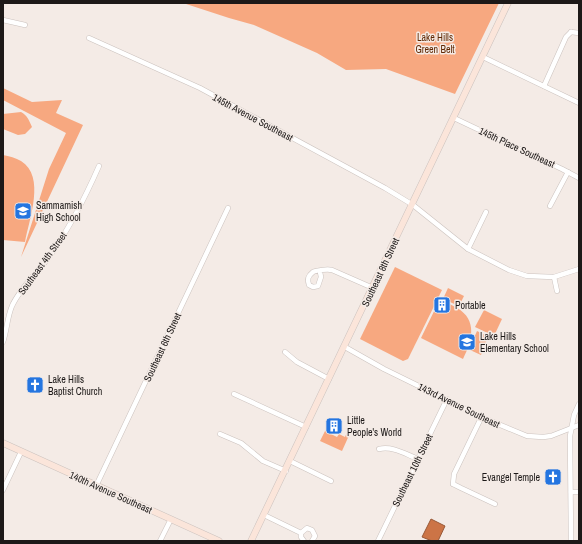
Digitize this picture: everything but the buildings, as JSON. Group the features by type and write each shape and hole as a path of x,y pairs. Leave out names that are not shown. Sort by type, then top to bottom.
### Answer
{"street":[{"name":"Southeast 8th Street","path":"251,541 286,471 508,3"},
{"path":"3,20 25,25"},
{"path":"544,86 570,30 579,33"},
{"name":"145th Avenue Southeast","path":"89,38 200,88 379,185 413,204 468,249 519,274 554,278"},
{"path":"483,57 579,103"},
{"name":"145th Place Southeast","path":"454,118 579,178"},
{"name":"Southeast 4th Street","path":"3,342 15,301 49,257 67,230 91,186 99,166"},
{"path":"550,206 568,172"},
{"name":"Southeast 6th Street","path":"96,486 228,208"},
{"path":"468,249 486,212"},
{"path":"320,272 328,269 332,270 373,288"},
{"path":"557,291 554,278 579,270"},
{"name":"143rd Avenue Southeast","path":"344,347 384,369 520,434 532,437 550,436 579,425"},
{"path":"285,352 297,362 329,379"},
{"path":"234,394 306,427"},
{"name":"Southeast 10th Street","path":"378,541 447,399"},
{"path":"571,541 570,436 574,415 579,404"},
{"path":"482,416 454,474 451,485 461,488 495,504"},
{"path":"220,434 241,443 263,461 286,471"},
{"name":"140th Avenue Southeast","path":"3,443 219,541"},
{"path":"379,449 393,448 418,459"},
{"path":"3,490 22,452"},
{"path":"290,461 331,481"},
{"path":"571,492 579,492"},
{"path":"264,515 301,532"},
{"path":"160,541 171,519"},
{"path":"301,532 307,528 312,530 315,536 312,541"},
{"path":"301,532 301,537 304,541"}],"green space":[{"name":"Lake Hills Green Belt","path":"183,3 499,3 455,94 386,69 346,70 317,53 254,25"},
{"path":"3,88 32,102 62,100 56,113 83,125 21,257 49,169 66,133 3,100"},
{"path":"21,112 29,120 32,127 25,134 18,135 3,129 3,114"},
{"path":"3,155 21,161 29,168 33,177 34,199 25,242 3,240"},
{"path":"395,267 442,290 408,359 403,361 360,339"},
{"path":"448,288 464,296 459,306 443,299"},
{"path":"440,299 457,308 468,318 471,338 463,359 421,338"},
{"path":"484,310 502,319 494,336 475,327"},
{"path":"477,331 485,335 484,336 487,339 481,355 470,350"},
{"path":"348,430 351,431 342,451 320,441 325,431 337,437 339,434 345,437"}],"shaded area":[{"path":"431,519 445,526 438,541 432,541 422,537"}],"place":[{"name":"Sammamish High School","path":"23,211"},
{"name":"Portable","path":"442,305"},
{"name":"Lake Hills Elementary School","path":"467,342"},
{"name":"Lake Hills Baptist Church","path":"35,385"},
{"name":"Little People's World","path":"334,426"},
{"name":"Evangel Temple","path":"553,477"}]}
